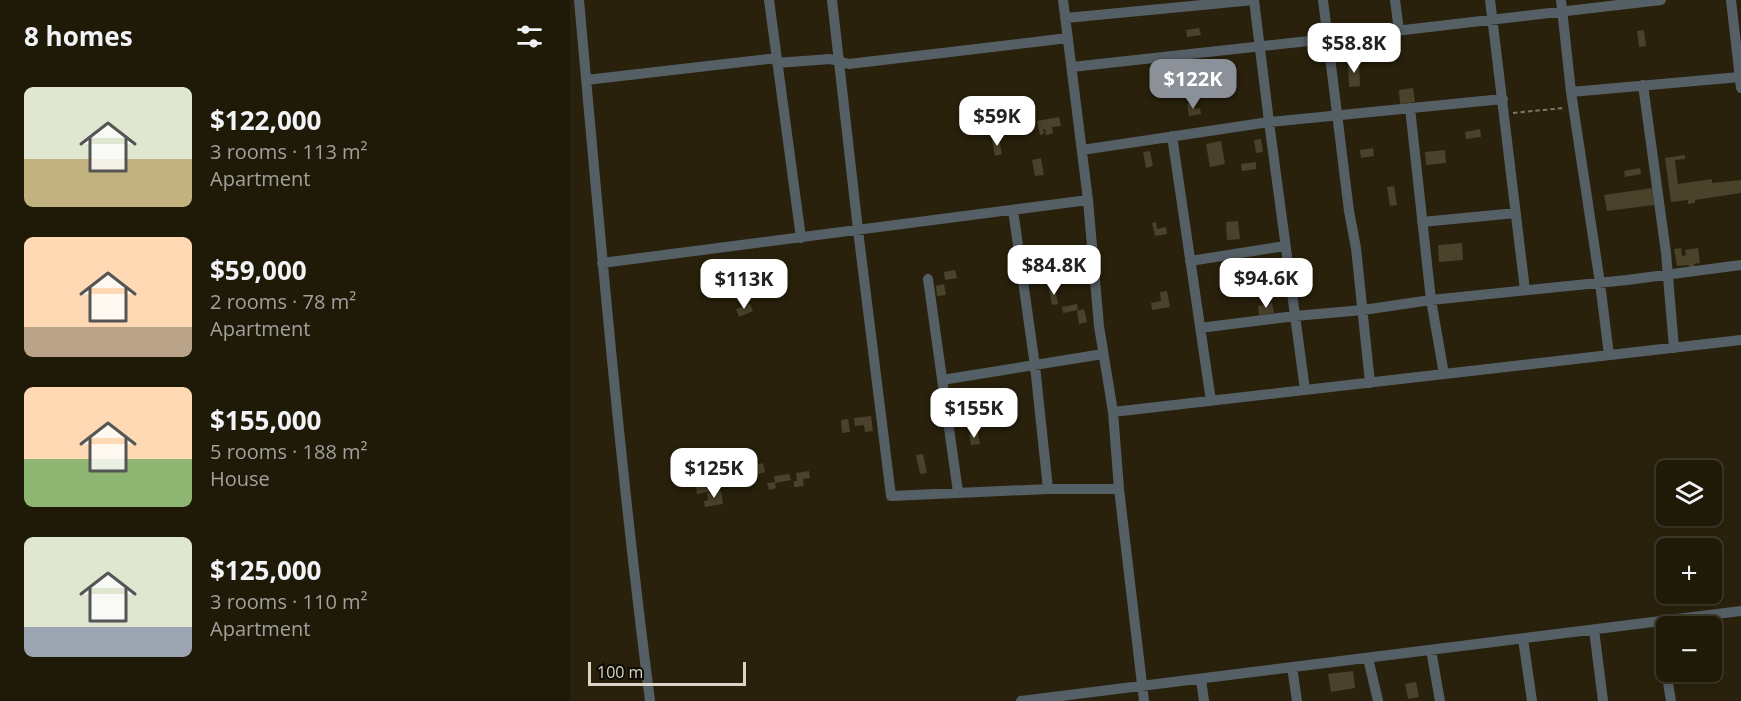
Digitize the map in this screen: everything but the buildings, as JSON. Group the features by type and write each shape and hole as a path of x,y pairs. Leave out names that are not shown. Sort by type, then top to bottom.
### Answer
{"street":[{"path":"769,0 801,238"},
{"path":"832,0 891,496 1048,489 1119,489"},
{"path":"1063,0 1088,200 1099,326 1113,412 1119,489 1144,701"},
{"path":"1066,18 1161,4 1254,0 1305,390"},
{"path":"1323,0 1364,310 1370,383"},
{"path":"1395,0 1399,31"},
{"path":"1490,0 1525,290"},
{"path":"1561,0 1573,107 1609,355"},
{"path":"1072,67 1661,0"},
{"path":"1571,92 1643,85 1740,82 1731,0"},
{"path":"579,1 602,263 650,701"},
{"path":"586,80 777,61 831,58 849,64 1068,38"},
{"path":"1643,85 1668,275 1674,348"},
{"path":"1082,150 1269,122 1503,99"},
{"path":"1410,108 1431,300 1444,374"},
{"path":"1172,136 1211,401"},
{"path":"602,263 1088,200"},
{"path":"1013,210 1035,366 1048,489"},
{"path":"1422,222 1516,213"},
{"path":"1190,261 1286,246"},
{"path":"1200,328 1741,265"},
{"path":"928,279 958,492"},
{"path":"1113,412 1741,340"},
{"path":"942,380 1103,354"},
{"path":"1703,616 1741,611"},
{"path":"1021,701 1073,698 1142,686 1656,622"},
{"path":"1594,630 1603,701"},
{"path":"1523,639 1532,701"},
{"path":"1431,650 1440,701"},
{"path":"1368,658 1378,701"},
{"path":"1292,667 1297,701"},
{"path":"1200,679 1204,701"},
{"path":"1668,682 1671,701"}],"path":[{"path":"1504,114 1573,107"}]}
